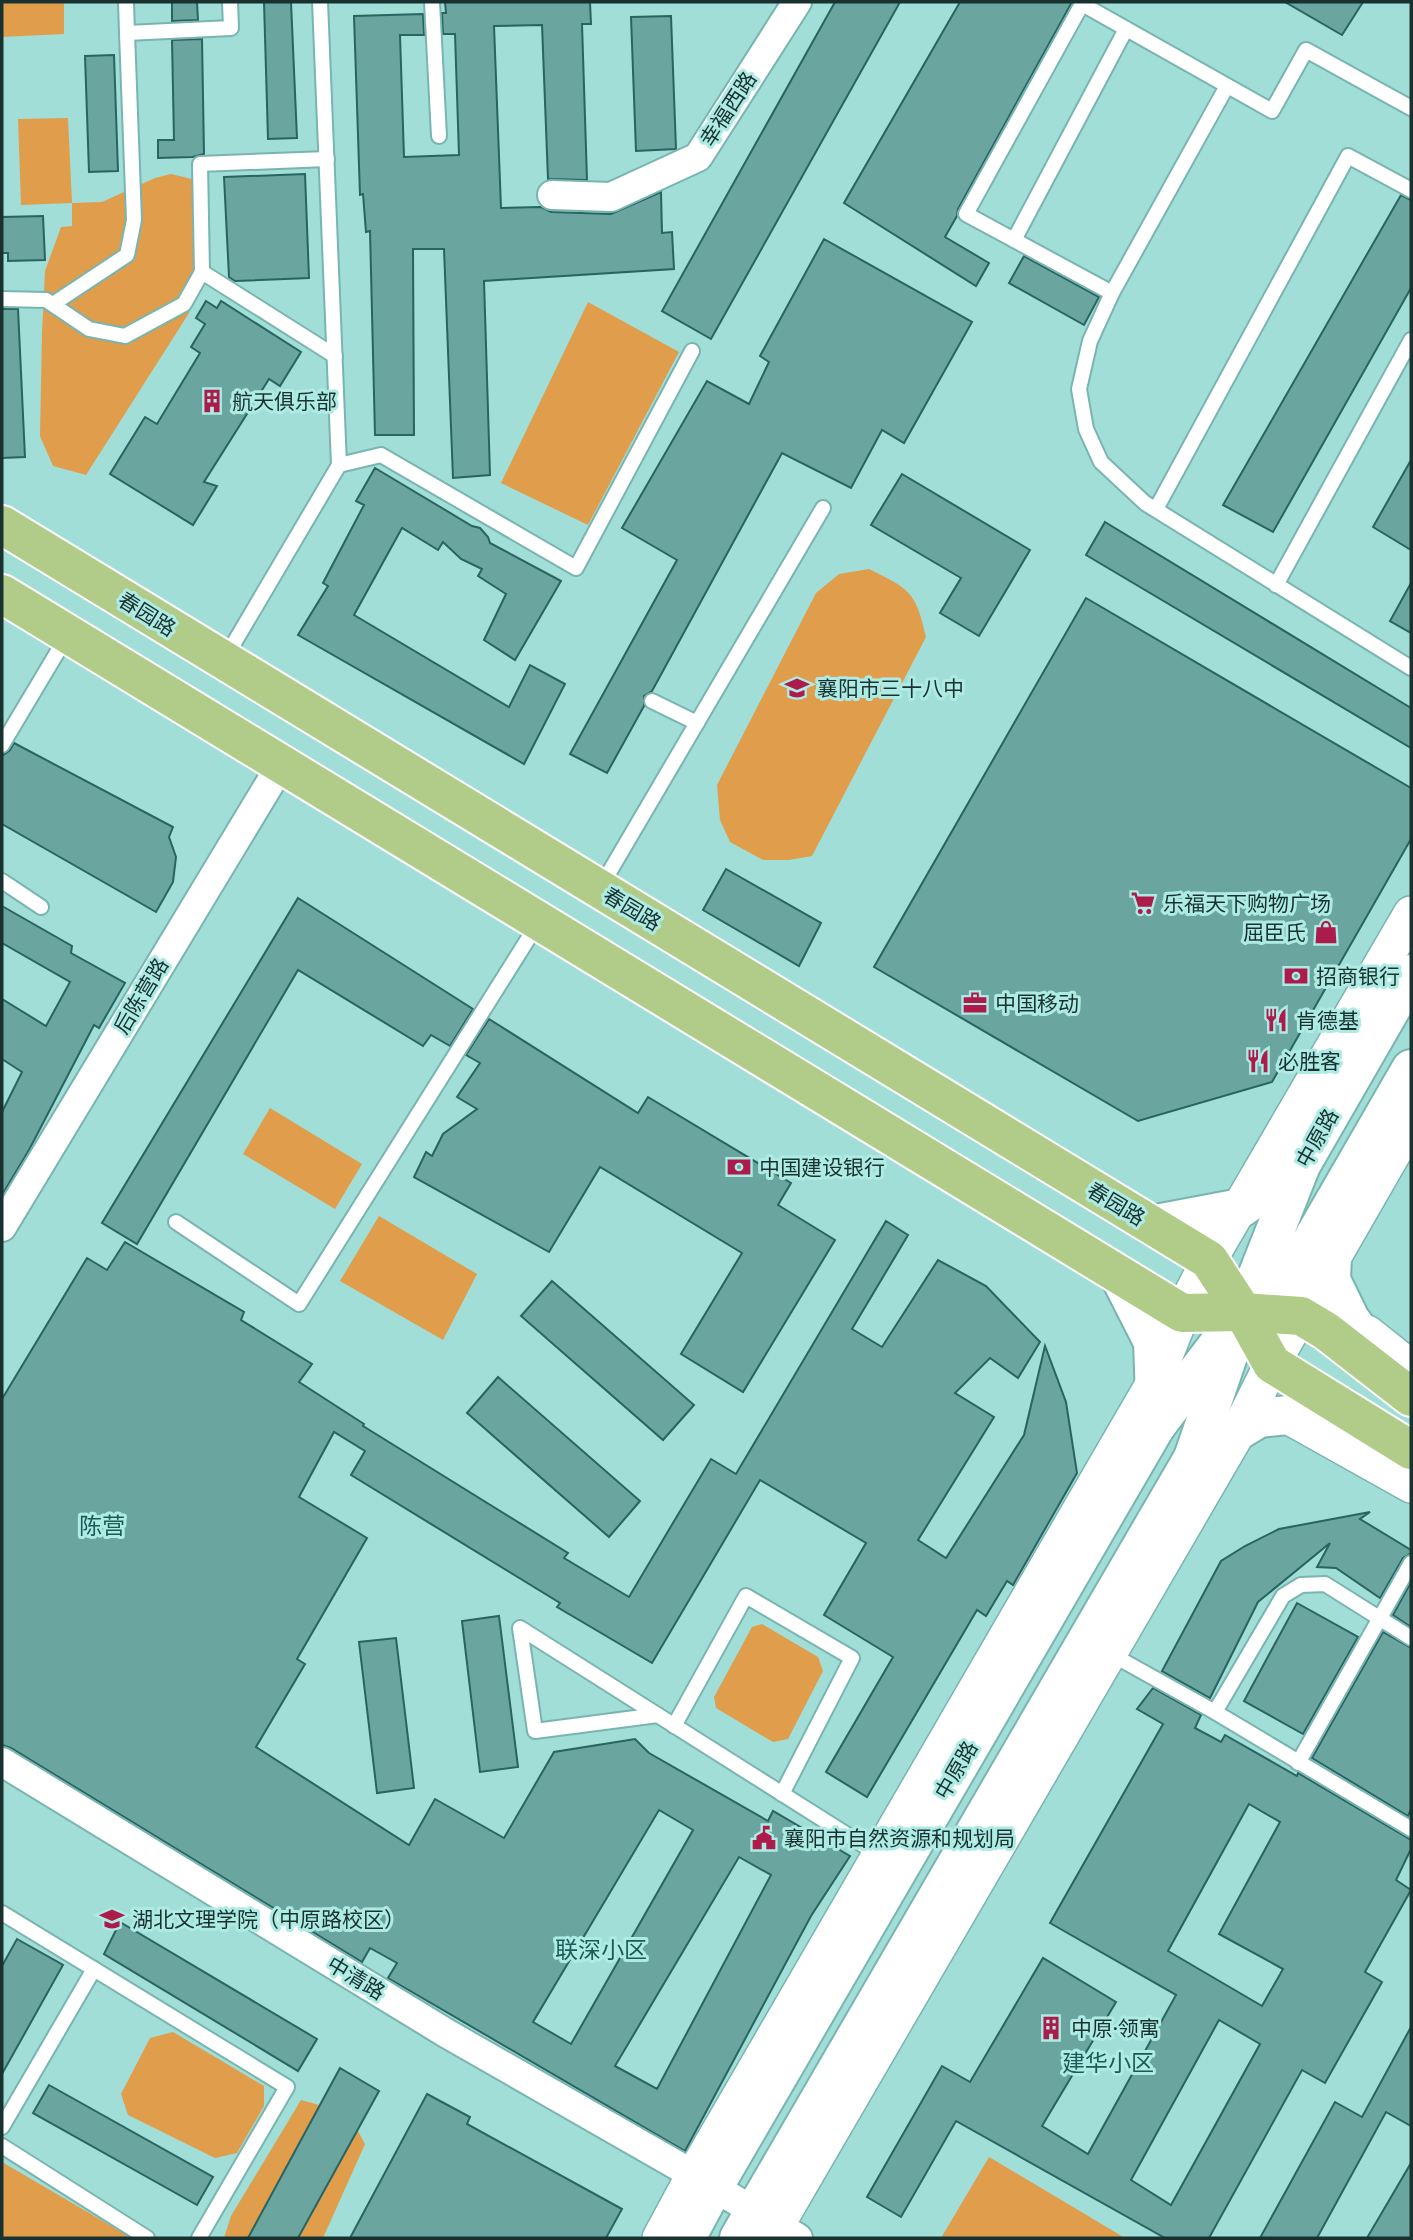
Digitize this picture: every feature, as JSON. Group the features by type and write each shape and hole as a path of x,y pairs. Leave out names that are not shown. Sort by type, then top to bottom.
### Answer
{"main road":[{"name":"春园路","path":"2,525 1209,1260 1243,1312 1272,1364 1411,1450"},
{"path":"2,594 1182,1313 1243,1312 1301,1316 1408,1385"},
{"name":"中原路","path":"767,2230 1193,1458 1243,1312 1301,1165 1411,974"},
{"name":"中原路","path":"686,2238 703,2181 1156,1426 1243,1312 1296,1268 1411,1069"},
{"path":"1151,1225 1241,1208 1301,1165"},
{"path":"1334,1201 1331,1280 1350,1319 1408,1385"},
{"path":"1119,1275 1153,1342 1156,1426"},
{"path":"1193,1458 1259,1418 1345,1409"}],"street":[{"name":"幸福西路","path":"552,195 611,197 698,157 797,2"},
{"name":"后陈营路","path":"2,1227 281,765"},
{"path":"660,2238 703,2181 879,1855 1155,1381 1182,1313 1209,1260 1411,914"},
{"path":"767,2230 1239,1430 1272,1364 1411,1122"},
{"path":"1286,1415 1411,1485"},
{"name":"中清路","path":"2,1762 446,2033 703,2181 767,2230"}],"lane":[{"path":"53,304 127,255 134,220 126,2"},
{"path":"127,33 231,28 230,2"},
{"path":"223,661 339,464 320,2"},
{"path":"432,2 439,136"},
{"path":"1112,293 966,214 1082,4 1272,111 1306,50 1411,108"},
{"path":"1014,240 1126,29"},
{"path":"1227,86 1112,293 1090,341 1079,389 1086,429 1101,462 1145,503 1411,668"},
{"path":"1156,509 1348,156 1411,190"},
{"path":"2,299 46,300 89,329 125,336 184,304 202,272 200,164 327,159"},
{"path":"202,272 335,356"},
{"path":"1276,584 1411,341"},
{"path":"339,464 381,454 576,568 692,351"},
{"path":"599,889 823,508"},
{"path":"2,745 68,635"},
{"path":"652,701 696,723"},
{"path":"2,881 41,907"},
{"path":"176,1222 299,1304 538,921"},
{"path":"1298,1763 1411,1563"},
{"path":"1215,1712 1283,1596 1301,1585 1325,1584 1411,1638"},
{"path":"674,1726 746,1596 852,1658 782,1794"},
{"path":"658,1715 535,1731 520,1628 658,1715 674,1726 879,1855"},
{"path":"1109,1653 1215,1712 1411,1829"},
{"path":"2,1913 287,2087 199,2238"},
{"path":"2,2127 94,1969"},
{"path":"2,2146 147,2238"}],"shaded area":[{"path":"3,2 64,2 64,34 2,37"},
{"path":"68,118 72,203 21,205 18,119"},
{"path":"171,174 200,181 201,234 189,313 86,475 53,466 40,436 45,271 61,227 72,226 72,203 102,202 155,178"},
{"path":"588,302 679,352 588,525 501,483"},
{"path":"869,569 909,593 918,610 926,637 812,856 789,860 763,860 730,842 720,820 717,785 816,593 839,574"},
{"path":"270,1108 362,1164 335,1209 243,1154"},
{"path":"379,1216 477,1274 443,1340 340,1281"},
{"path":"762,1624 818,1657 823,1671 788,1739 773,1742 716,1708 714,1697 752,1627"},
{"path":"173,2032 264,2086 264,2106 237,2153 215,2158 128,2115 121,2094 150,2038"},
{"path":"301,2100 348,2113 365,2144 323,2238 224,2238 231,2216"},
{"path":"989,2157 1125,2238 941,2238"},
{"path":"2,2162 132,2238 2,2238"}],"building":[{"path":"172,2 197,2 198,20 172,21"},
{"path":"264,2 291,2 297,138 268,139"},
{"path":"445,2 590,2 591,24 582,24 587,180 548,179 542,25 494,26 501,208 541,207 551,212 611,214 661,192 662,233 672,232 674,269 484,281 490,475 453,478 444,249 413,249 414,435 375,435 370,231 366,232 363,194 360,195 354,16 423,14 424,35 400,35 404,157 459,155 455,34 443,34 442,13 446,13"},
{"path":"835,2 900,2 711,339 662,311"},
{"path":"960,2 1072,2 945,237 989,263 976,286 844,203"},
{"path":"1285,2 1363,2 1342,35"},
{"path":"671,16 676,149 636,151 631,17"},
{"path":"202,39 204,154 158,158 158,140 174,140 172,40"},
{"path":"114,55 118,171 89,172 85,56"},
{"path":"305,174 309,278 235,281 229,277 224,177"},
{"path":"1401,195 1411,200 1411,288 1273,532 1223,505"},
{"path":"43,216 45,260 8,261 8,253 2,253 2,217"},
{"path":"824,239 972,322 904,443 882,430 851,488 782,453 652,691 644,696 644,706 607,773 570,754 677,560 622,528 707,381 749,404 769,362 760,356"},
{"path":"1024,256 1099,297 1084,325 1009,283"},
{"name":"航天俱乐部","path":"206,301 217,308 221,301 301,352 280,386 269,379 204,482 217,486 193,525 110,474 145,417 157,424 200,353 191,347 205,324 196,318"},
{"path":"2,309 18,309 25,457 2,458"},
{"path":"1411,460 1411,550 1373,527"},
{"path":"375,468 472,526 480,528 490,543 561,581 515,660 484,640 506,594 478,576 482,569 461,559 443,542 438,550 402,528 354,615 509,707 530,665 565,684 524,764 298,635 328,586 323,583 364,505 356,501"},
{"path":"902,474 1030,550 979,636 940,613 961,578 871,525"},
{"path":"1105,522 1411,708 1411,748 1086,555"},
{"path":"1411,583 1411,633 1390,621"},
{"name":"乐福天下购物广场","path":"1086,598 1411,788 1411,839 1272,1082 1138,1121 874,967"},
{"path":"14,743 173,827 169,837 176,857 173,882 156,912 2,824 2,756"},
{"path":"726,869 821,923 799,966 703,910"},
{"path":"298,898 473,1009 450,1046 431,1035 423,1046 298,970 137,1244 102,1223"},
{"path":"2,906 72,946 71,953 125,983 99,1028 94,1025 29,1150 2,1195 2,1112 22,1072 2,1059 2,999 46,1026 70,982 2,943"},
{"path":"489,1019 638,1113 648,1097 791,1183 778,1205 835,1240 743,1392 681,1354 742,1253 600,1167 549,1252 414,1177 426,1152 432,1156 443,1134 477,1109 457,1097 480,1063 466,1055"},
{"path":"886,1221 908,1235 852,1329 882,1347 938,1260 986,1286 1040,1342 1018,1378 990,1358 955,1393 994,1417 918,1540 946,1558 1024,1435 1045,1346 1066,1402 1077,1473 1013,1585 1007,1581 986,1616 977,1610 867,1797 826,1772 893,1657 824,1615 866,1543 760,1480 652,1663 557,1607 560,1603 351,1475 365,1451 334,1432 299,1497 367,1538 297,1659 305,1664 256,1747 409,1845 435,1799 504,1838 554,1752 635,1739 649,1753 768,1821 773,1811 850,1856 811,1916 685,2151 388,1978 397,1963 370,1948 362,1962 2,1745 2,1399 87,1258 107,1270 125,1242 244,1312 241,1320 312,1364 299,1382 364,1424 363,1426 568,1553 564,1558 629,1597 711,1459 736,1474","holes":["659,1810 693,1830 571,2044 533,2022","739,1857 771,1875 657,2089 615,2066"]},
{"path":"552,1281 694,1405 663,1440 521,1316"},
{"path":"498,1377 640,1501 609,1537 467,1413"},
{"path":"1370,1512 1360,1519 1411,1550 1411,1553 1403,1558 1380,1598 1336,1568 1317,1567 1330,1543 1258,1602 1210,1698 1162,1671 1221,1561 1279,1529"},
{"path":"1411,1582 1411,1627 1393,1615"},
{"path":"1297,1603 1358,1637 1303,1734 1244,1701"},
{"path":"499,1616 518,1767 480,1772 462,1621"},
{"path":"1383,1632 1411,1648 1411,1809 1408,1816 1312,1758"},
{"path":"396,1638 414,1788 377,1793 359,1642"},
{"path":"1153,1688 1201,1715 1195,1728 1221,1742 1225,1735 1297,1776 1298,1773 1411,1840 1411,1849 1396,1880 1411,1890 1365,1972 1382,1982 1325,2083 1302,2070 1209,2238 1165,2238 956,2121 901,2217 867,2197 942,2066 970,2082 1043,1958 1116,2002 1042,2126 1088,2154 1176,1995 1050,1923 1163,1724 1137,1709","holes":["1249,1804 1280,1822 1219,1934 1283,1969 1262,2006 1168,1951","1219,2020 1260,2044 1171,2205 1131,2180"]},
{"path":"120,1922 317,2039 298,2071 104,1954"},
{"path":"17,1939 63,1965 2,2074 2,1966"},
{"path":"1411,2027 1411,2126 1386,2112 1317,2238 1260,2238 1335,2102 1362,2117"},
{"path":"340,2068 379,2091 298,2238 248,2238"},
{"path":"49,2085 213,2177 197,2205 33,2113"},
{"path":"427,2094 470,2117 467,2124 622,2209 606,2238 350,2238"},
{"path":"1411,2163 1411,2238 1367,2238"}],"place":[{"name":"航天俱乐部","path":"212,401"},
{"name":"襄阳市三十八中","path":"797,688"},
{"name":"乐福天下购物广场","path":"1143,903"},
{"name":"屈臣氏","path":"1326,932"},
{"name":"招商银行","path":"1296,976"},
{"name":"中国移动","path":"975,1003"},
{"name":"肯德基","path":"1276,1020"},
{"name":"必胜客","path":"1258,1061"},
{"name":"中国建设银行","path":"739,1167"},
{"name":"襄阳市自然资源和规划局","path":"764,1838"},
{"name":"湖北文理学院（中原路校区）","path":"112,1919"},
{"name":"中原·领寓","path":"1051,2028"}],"district":[{"name":"陈营","path":"102,1526"},
{"name":"联深小区","path":"601,1950"},
{"name":"建华小区","path":"1108,2063"}]}
